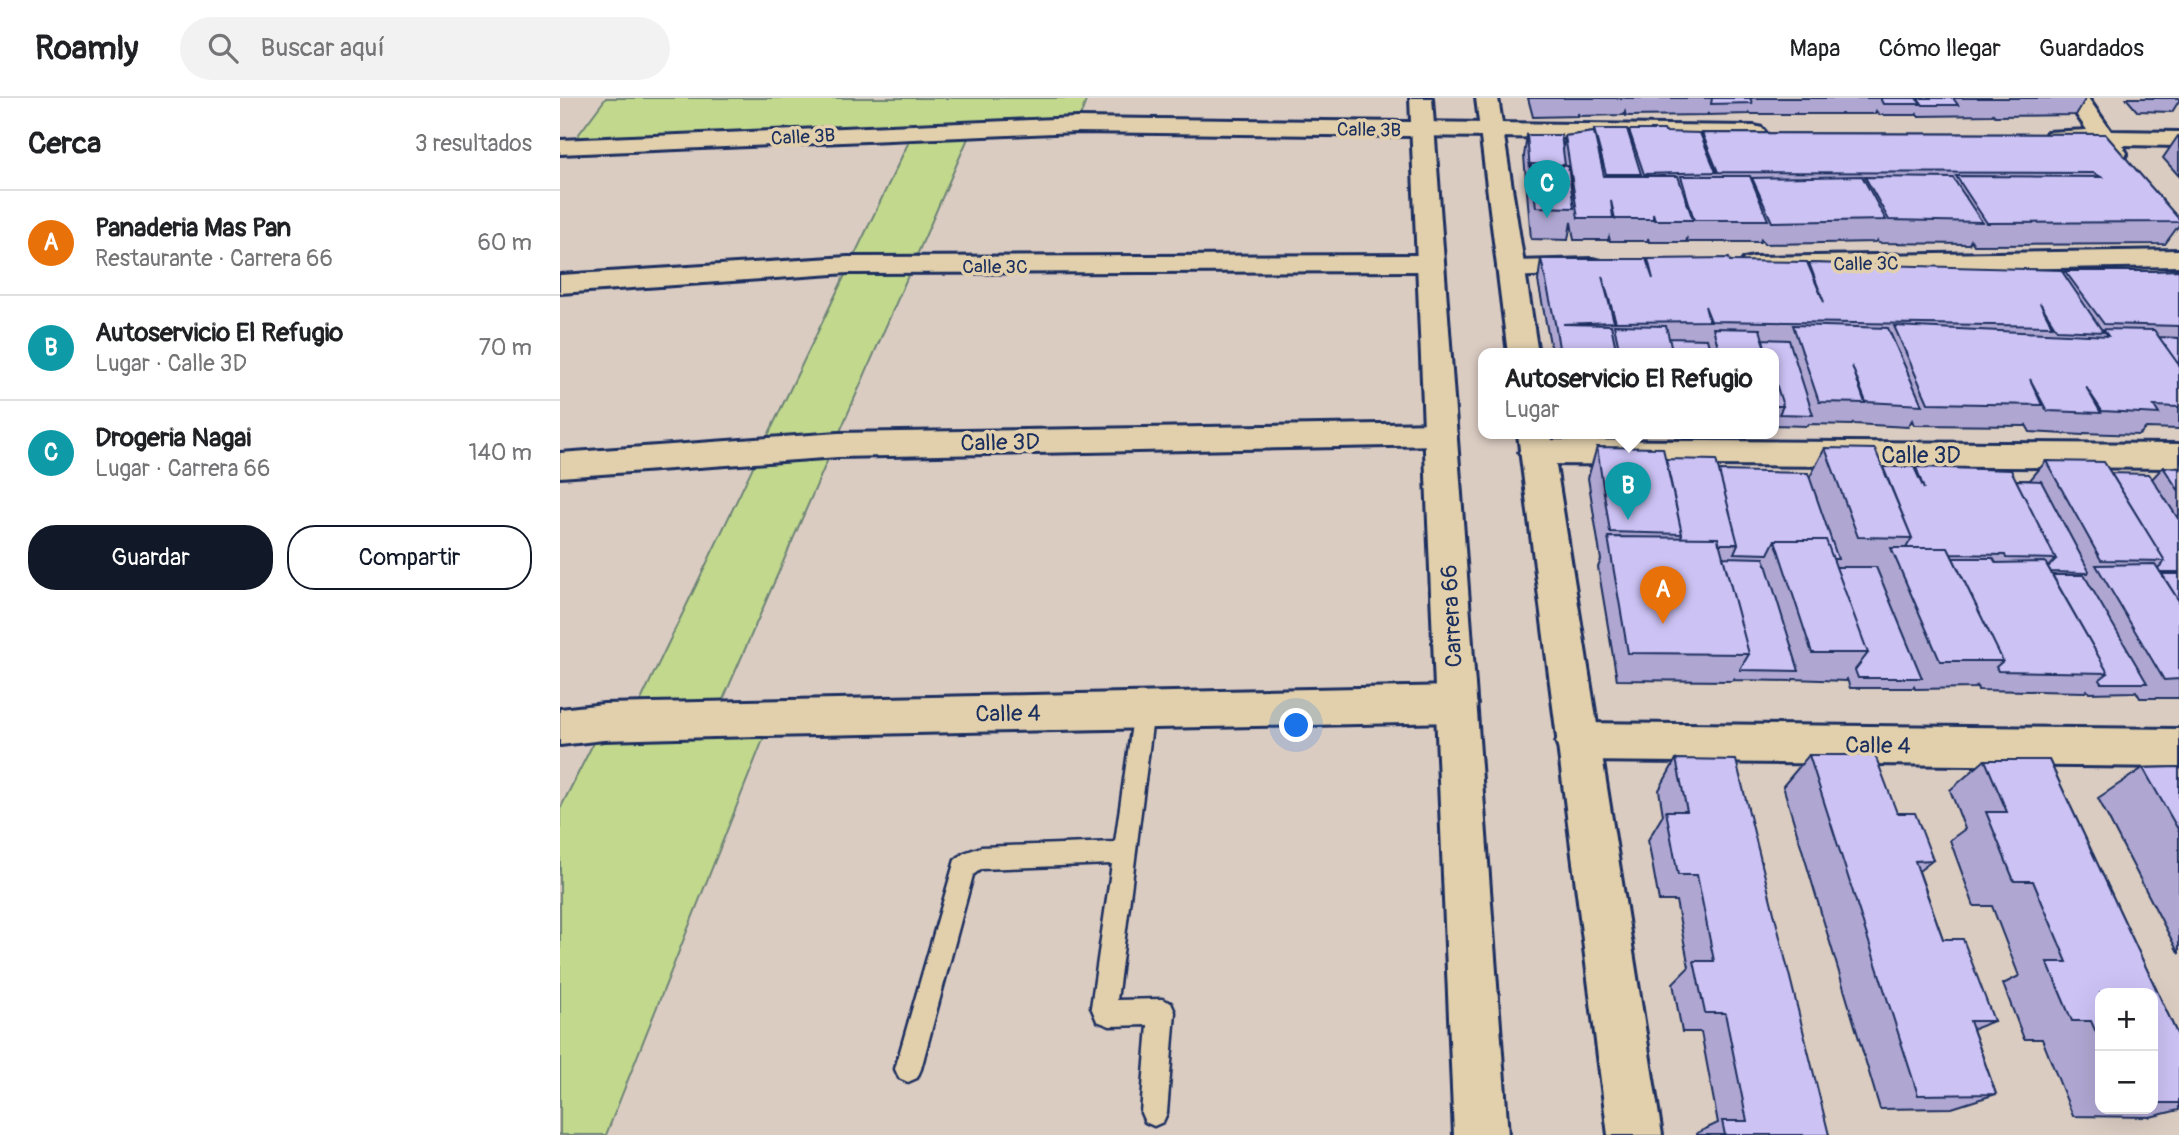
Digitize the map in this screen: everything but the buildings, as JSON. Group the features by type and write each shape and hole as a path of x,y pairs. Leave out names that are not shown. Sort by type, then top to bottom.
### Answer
{"street":[{"name":"Carrera 66","path":"1421,98 1482,1135"},
{"path":"1486,98 1522,348"},
{"path":"2076,98 2126,169"},
{"name":"Calle 3B","path":"560,147 1077,125 1772,134"},
{"path":"2035,137 2179,139"},
{"name":"Calle 3C","path":"1726,265 2176,245"},
{"name":"Calle 3C","path":"560,284 848,265 1430,263"},
{"path":"1511,269 1617,267"},
{"name":"Calle 3D","path":"560,465 838,445 1440,434"},
{"path":"1535,443 1635,1135"},
{"name":"Calle 3D","path":"1535,443 2179,456"},
{"name":"Calle 4","path":"560,727 604,722 714,719 1456,704"},
{"name":"Calle 4","path":"1577,741 2179,748"}],"lane":[{"path":"1144,710 1104,1007 1105,1012 1110,1013 1162,1012 1154,1114"},
{"path":"908,1069 963,868 981,858 1125,853"}],"green space":[{"path":"606,98 1087,98 1077,125 972,129 715,718 772,717 606,1135 560,1135 560,809 604,722 631,721 914,131 570,146"}],"place":[{"name":"Drogeria Nagai","path":"1547,218"},
{"name":"Autoservicio El Refugio","path":"1628,520"},
{"name":"Panaderia Mas Pan","path":"1663,624"}]}
